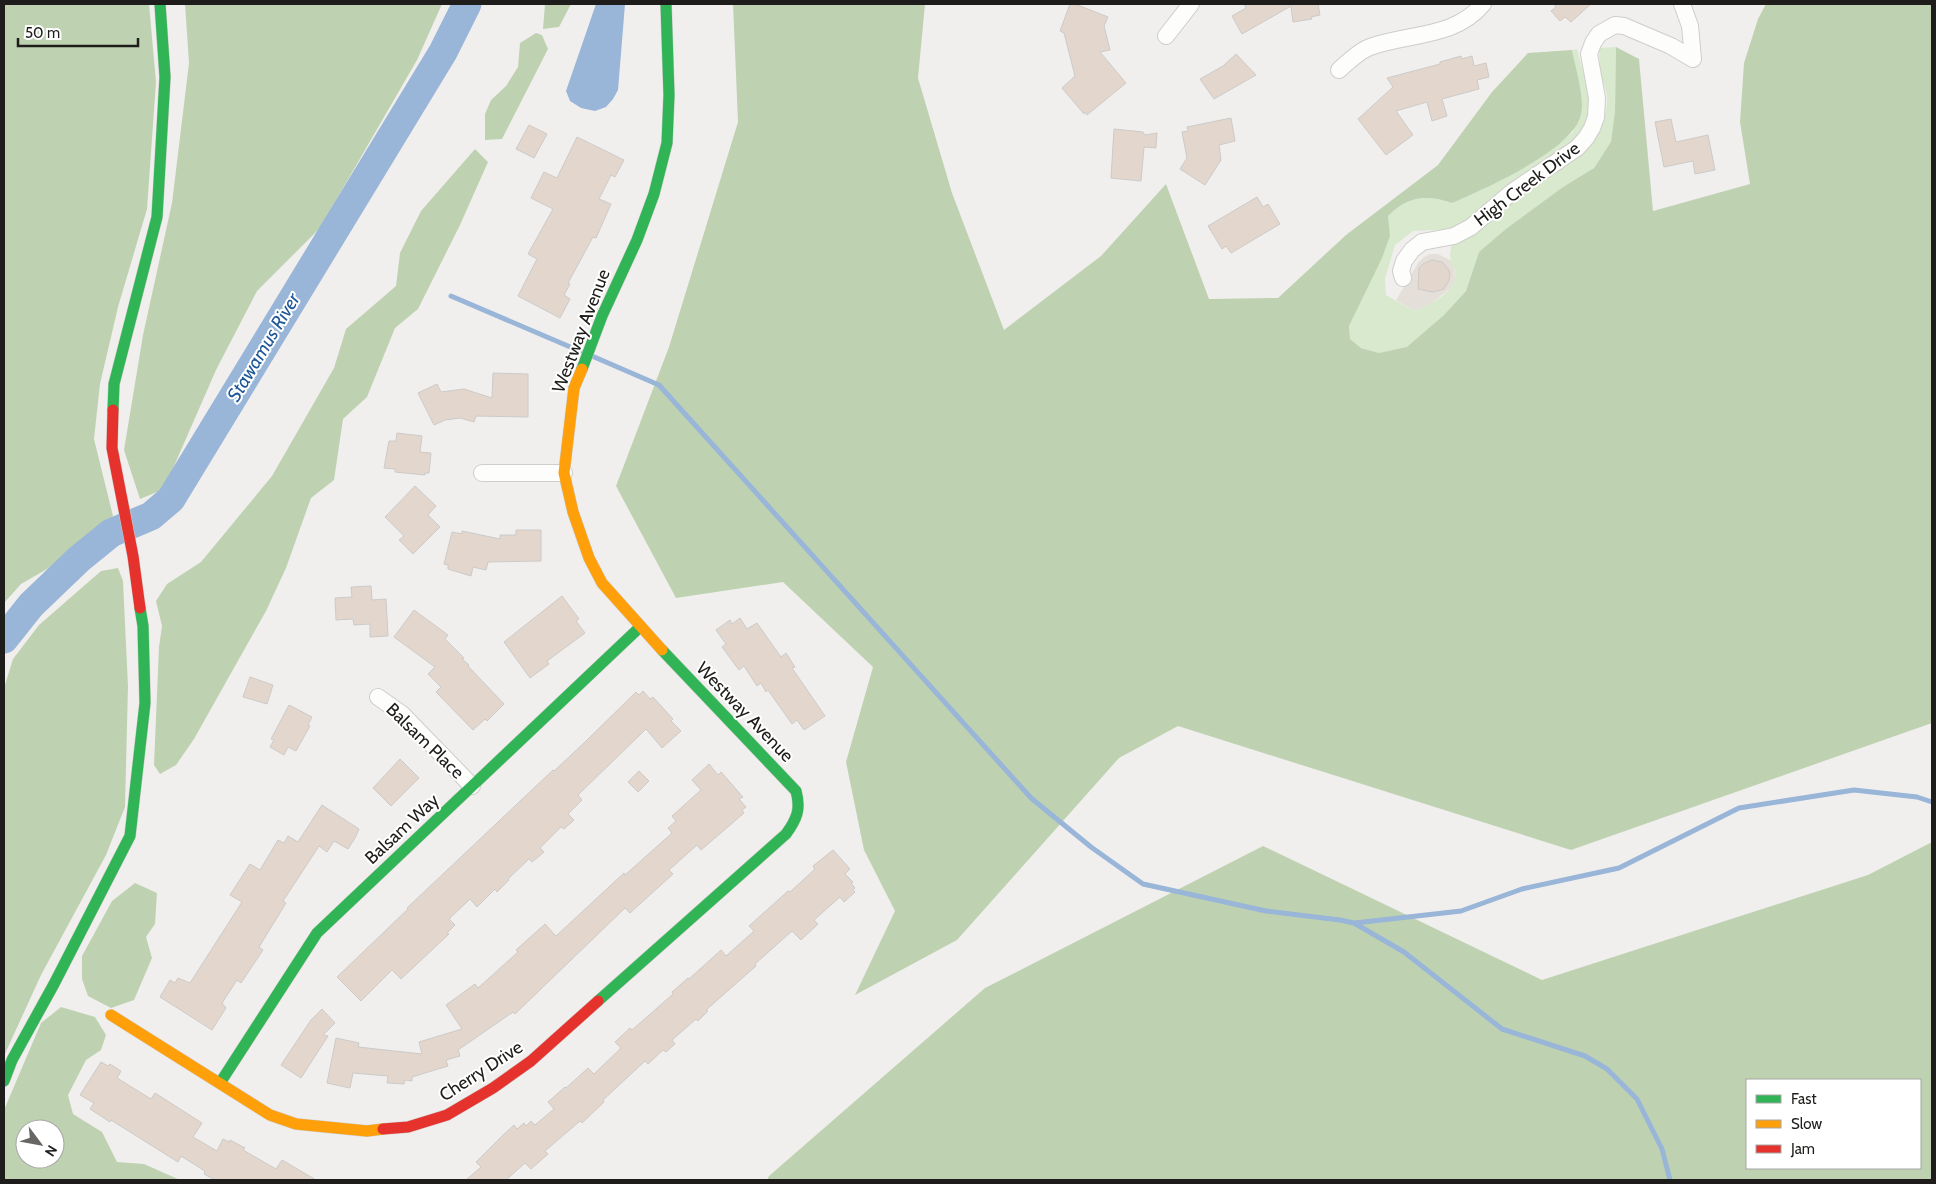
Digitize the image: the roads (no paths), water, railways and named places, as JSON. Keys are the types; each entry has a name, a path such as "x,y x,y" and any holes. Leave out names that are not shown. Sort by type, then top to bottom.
{"street":[{"path":"4,1081 12,1060 54,984 130,836 145,703 143,626 133,556 112,448 114,391 157,217 165,77 160,4"},
{"name":"Westway Avenue","path":"666,4 669,95 667,143 654,194 637,240 602,316 574,388 564,473 572,512 589,558 602,583 640,627 796,791 800,805"},
{"path":"1166,36 1190,4"},
{"path":"1339,70 1369,47 1451,28 1466,20 1483,4"},
{"name":"High Creek Drive","path":"1403,278 1400,271 1404,261 1412,250 1422,242 1454,236 1471,227 1512,192 1577,148 1586,138 1594,122 1597,98 1588,54 1599,34 1615,25 1624,26 1671,46 1693,58 1690,26 1682,4"},
{"path":"482,474 564,473"},
{"name":"Balsam Way","path":"220,1083 317,933 640,627"},
{"name":"Balsam Place","path":"378,697 402,714 472,786"},
{"name":"Cherry Drive","path":"111,1015 270,1115 296,1124 367,1131 408,1127 447,1115 494,1088 531,1061 786,834 798,819 800,805"}],"water":[{"path":"596,4 625,4 618,90 606,107 595,111 581,108 570,101 566,91"}],"waterway":[{"name":"Stawamus River","path":"4,639 31,605 79,559 111,533 151,516 171,499 443,52 467,4"},
{"path":"451,296 582,352"},
{"path":"592,356 659,385 1031,798 1091,847 1143,884 1266,911 1354,923 1404,952 1502,1029 1585,1056 1607,1069 1637,1099 1662,1149 1670,1180"},
{"path":"1355,923 1461,911 1522,889 1619,868 1739,808 1854,790 1917,797 1932,802"}]}
